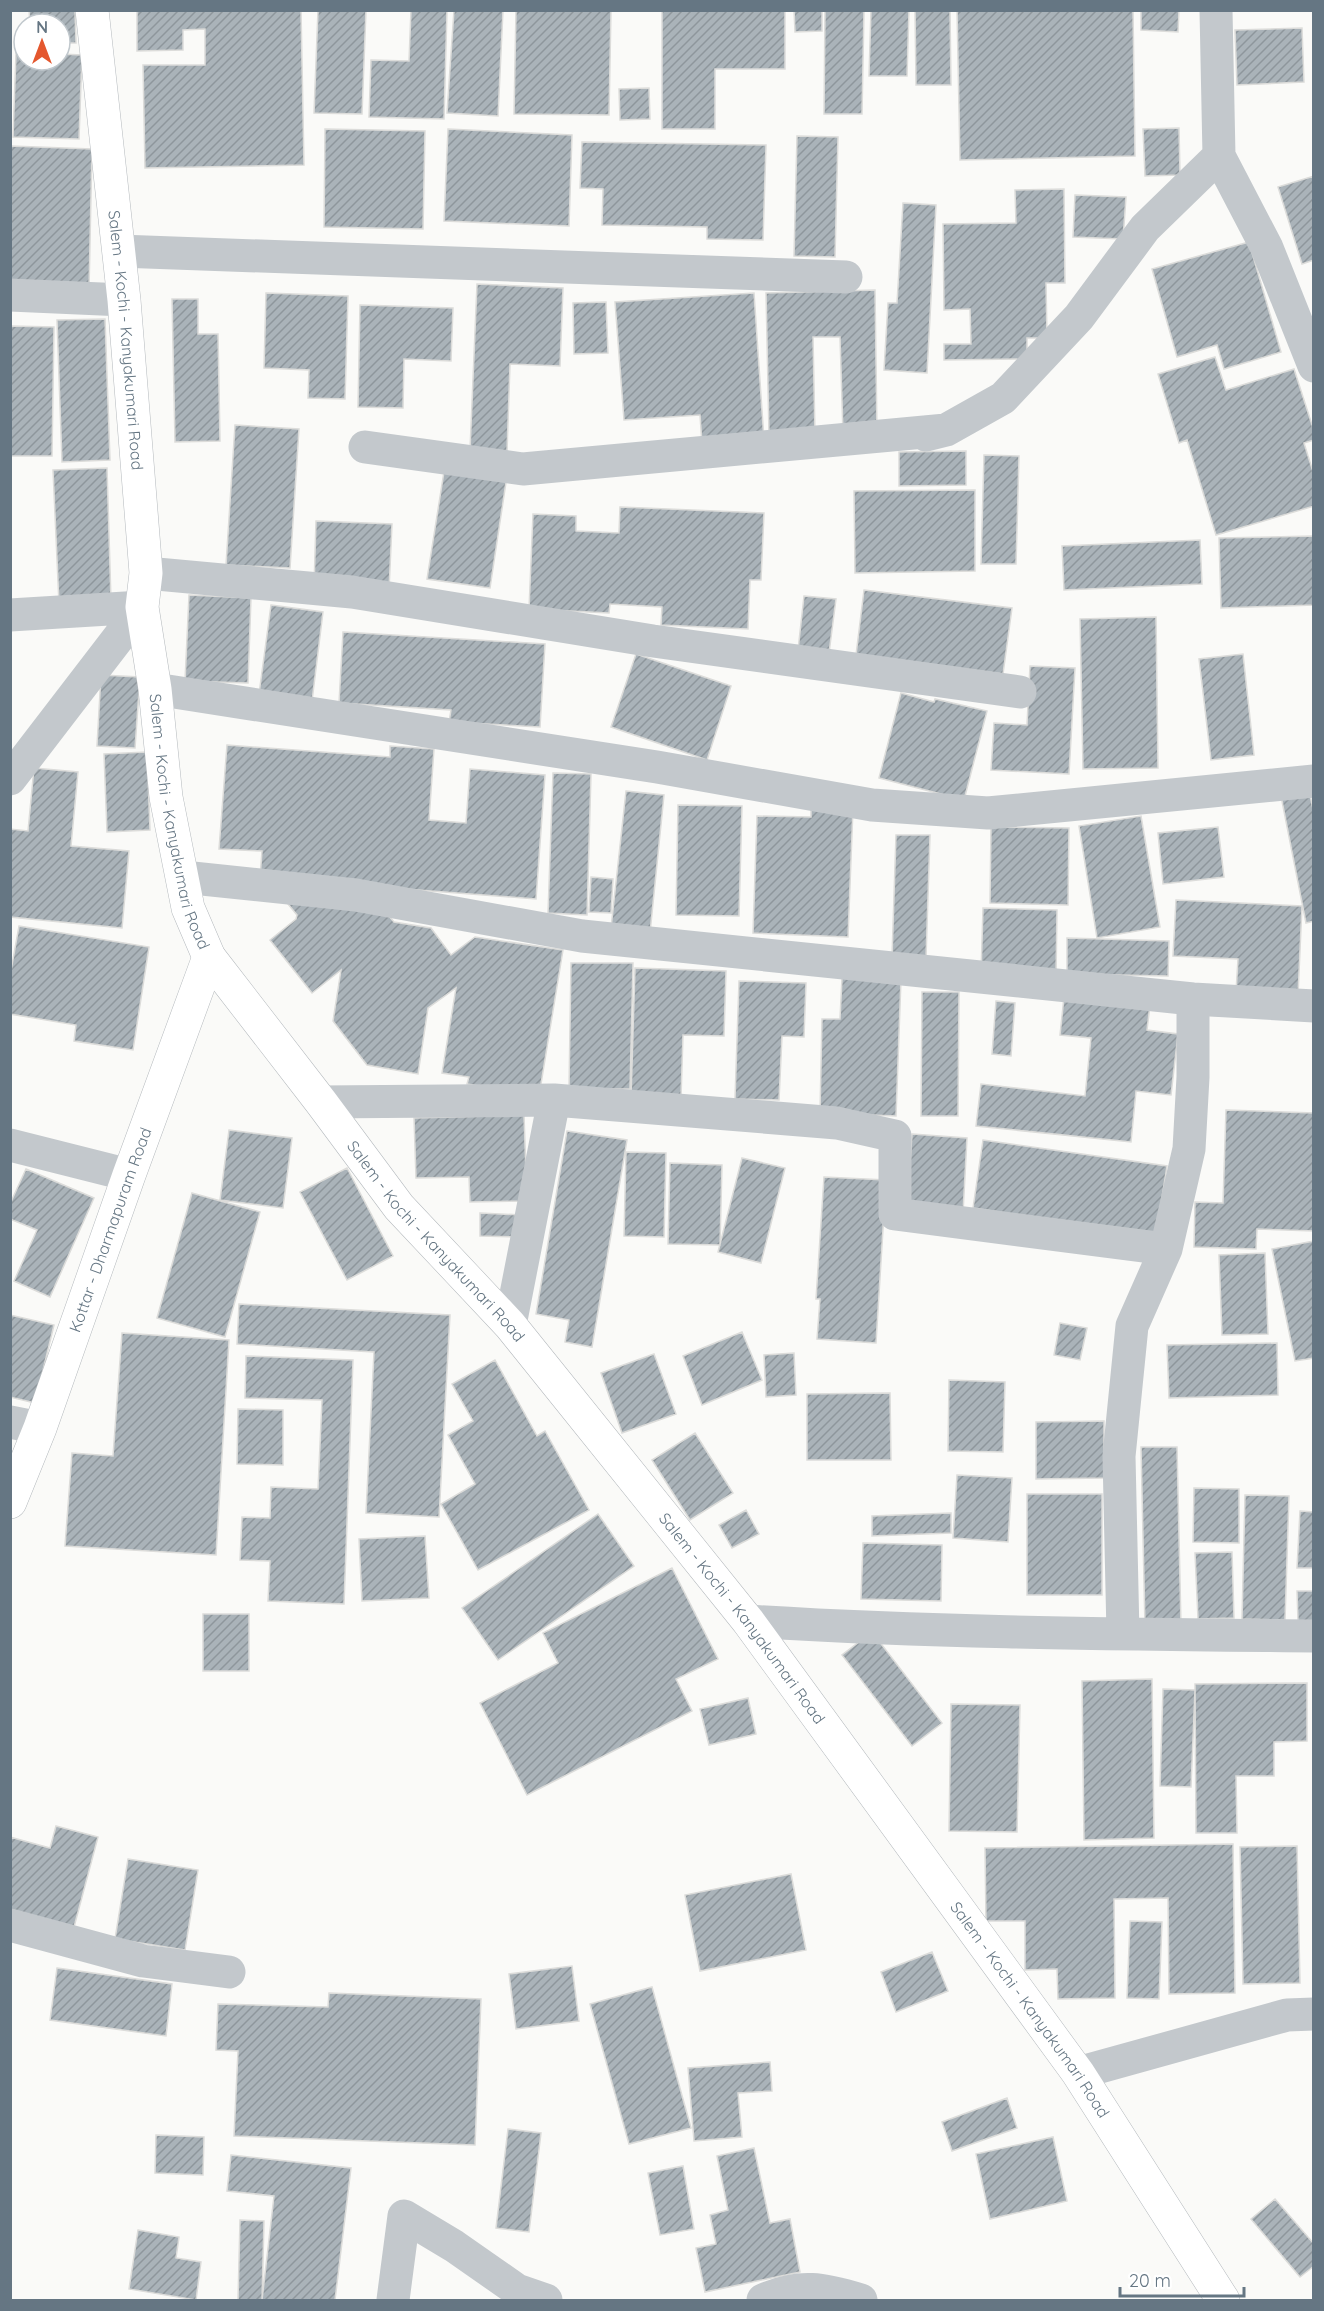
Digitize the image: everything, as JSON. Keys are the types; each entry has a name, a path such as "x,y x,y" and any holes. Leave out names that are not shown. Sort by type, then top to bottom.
{"main road":[{"name":"Salem - Kochi - Kanyakumari Road","path":"92,10 124,300 146,573 142,607 155,689 166,797 188,908 209,957 399,1207 510,1325 748,1621 1077,2073 1223,2301"},
{"name":"Kottar - Dharmapuram Road","path":"10,1502 25,1425 129,1175 209,957"}],"street":[{"path":"1216,10 1220,156 1268,248 1314,366"},
{"path":"848,452 946,430 1003,398 1079,317 1145,228 1220,156"},
{"path":"119,251 846,277"},
{"path":"10,295 124,300"},
{"path":"365,447 524,469 946,430"},
{"path":"146,573 352,592 653,641 1020,692"},
{"path":"10,615 142,607"},
{"path":"10,779 142,607"},
{"path":"155,689 645,765 873,805 988,813 1314,781"},
{"path":"183,878 356,895 582,936 1193,999 1314,1006"},
{"path":"1124,1634 1119,1455 1132,1326 1166,1249 1189,1149 1193,1077 1193,999"},
{"path":"321,1102 554,1100 837,1123 895,1136 895,1214 1166,1249"},
{"path":"510,1325 554,1100"},
{"path":"10,1145 129,1175"},
{"path":"748,1621 823,1626 1124,1634 1314,1636"},
{"path":"10,1925 143,1961 229,1972"},
{"path":"1077,2073 1287,2015 1314,2014"},
{"path":"393,2301 404,2216 454,2246 517,2290 546,2301"},
{"path":"763,2301 790,2290 811,2288 830,2291 861,2301"}],"building":[{"path":"29,10 75,11 76,43 72,43 72,12 29,12"},
{"path":"137,10 301,10 304,165 145,168 143,65 205,65 205,29 183,30 183,50 137,51"},
{"path":"318,10 366,10 362,114 314,113"},
{"path":"411,10 447,10 444,119 369,117 371,60 409,61"},
{"path":"454,10 503,10 498,116 447,113"},
{"path":"516,10 611,10 609,115 514,114"},
{"path":"662,10 785,10 785,69 715,69 715,129 662,129"},
{"path":"794,10 822,10 822,31 795,32"},
{"path":"825,10 864,10 862,114 824,114"},
{"path":"871,10 909,10 907,76 869,76"},
{"path":"915,10 950,10 951,85 916,85"},
{"path":"957,10 1133,10 1135,156 960,160"},
{"path":"1141,10 1179,10 1178,32 1141,30"},
{"path":"1302,28 1304,82 1237,85 1235,30"},
{"path":"72,55 82,55 79,139 13,137 15,72 72,72"},
{"path":"649,88 650,119 620,120 619,89"},
{"path":"1179,128 1180,175 1145,176 1143,129"},
{"path":"325,129 425,131 423,229 324,227"},
{"path":"448,129 572,135 569,226 444,221"},
{"path":"797,136 838,137 835,257 794,256"},
{"path":"582,142 766,145 763,240 707,239 707,227 602,225 603,189 580,188"},
{"path":"10,146 92,149 89,290 10,288"},
{"path":"1314,176 1314,260 1302,264 1278,187"},
{"path":"1064,189 1065,283 1046,283 1047,338 1027,338 1027,359 944,360 944,344 971,344 970,309 944,310 943,224 1016,223 1015,190"},
{"path":"1075,195 1126,197 1123,239 1073,237"},
{"path":"903,203 936,205 927,373 884,370 888,303 897,303"},
{"path":"1249,242 1281,352 1224,369 1217,345 1177,357 1152,269"},
{"path":"477,284 563,288 560,366 510,364 507,452 470,450"},
{"path":"875,290 877,433 843,434 840,337 813,337 815,434 769,435 766,293"},
{"path":"266,293 348,296 345,399 308,398 309,370 264,368"},
{"path":"754,293 764,440 702,444 700,415 624,420 615,302"},
{"path":"172,299 198,299 198,334 218,334 220,441 175,442"},
{"path":"606,302 608,353 574,354 573,303"},
{"path":"360,305 453,308 451,361 404,359 403,408 358,407"},
{"path":"105,319 110,460 62,462 57,320"},
{"path":"10,326 54,327 52,456 10,456"},
{"path":"1215,357 1226,390 1294,369 1314,431 1314,440 1304,443 1314,475 1314,506 1216,535 1187,440 1179,443 1158,374"},
{"path":"235,425 299,429 290,568 226,565"},
{"path":"966,451 966,485 899,486 899,452"},
{"path":"984,455 1019,456 1016,564 981,564"},
{"path":"446,459 508,469 490,588 427,579"},
{"path":"107,468 111,601 59,604 53,470"},
{"path":"975,490 975,571 855,573 854,491"},
{"path":"620,507 764,513 761,580 750,580 748,629 661,625 662,607 610,604 609,613 529,609 533,514 576,516 576,531 619,533"},
{"path":"316,521 392,524 389,590 314,587"},
{"path":"1314,536 1314,605 1221,608 1219,538"},
{"path":"1200,540 1202,584 1064,590 1062,546"},
{"path":"864,590 1012,608 1003,674 856,655"},
{"path":"189,595 251,598 248,683 185,681"},
{"path":"804,596 836,599 829,653 798,650"},
{"path":"271,605 323,612 312,701 259,694"},
{"path":"1156,617 1158,768 1083,769 1080,619"},
{"path":"343,632 545,644 540,727 449,722 451,710 339,703"},
{"path":"636,654 731,686 707,760 611,727"},
{"path":"1243,654 1254,755 1211,760 1199,659"},
{"path":"1030,666 1075,668 1069,774 991,770 994,723 1027,725"},
{"path":"101,675 140,677 135,748 97,746"},
{"path":"901,693 934,702 935,699 987,711 964,800 879,778"},
{"path":"227,745 390,757 390,746 434,749 429,820 466,823 470,769 545,775 536,899 260,878 262,851 219,849"},
{"path":"147,752 150,830 107,832 104,754"},
{"path":"34,768 78,772 71,846 129,851 122,928 10,917 10,829 28,831"},
{"path":"553,773 591,774 587,915 548,913"},
{"path":"1309,790 1313,809 1314,921 1306,923 1281,796"},
{"path":"626,791 664,795 650,933 611,928"},
{"path":"678,805 742,806 739,916 676,915"},
{"path":"811,806 853,808 848,937 753,933 757,816 811,817"},
{"path":"1141,816 1160,927 1097,938 1079,826"},
{"path":"991,827 1069,828 1068,905 990,903"},
{"path":"1218,827 1224,877 1163,884 1158,833"},
{"path":"896,835 930,835 926,958 892,957"},
{"path":"591,877 613,879 611,913 589,912"},
{"path":"279,893 384,910 394,922 431,928 451,955 475,937 563,950 539,1096 467,1084 469,1077 442,1073 456,988 428,1008 418,1074 367,1065 333,1021 341,970 312,993 270,940 296,919 297,915"},
{"path":"1176,900 1302,906 1298,995 1236,992 1238,959 1173,956"},
{"path":"983,908 1057,910 1056,977 981,974"},
{"path":"19,926 149,947 133,1050 74,1041 76,1025 10,1014 10,976"},
{"path":"1067,938 1169,941 1168,976 1067,974"},
{"path":"571,963 633,963 630,1089 569,1089"},
{"path":"635,968 726,971 724,1036 683,1035 681,1098 631,1097"},
{"path":"842,978 901,979 896,1116 820,1113 822,1019 840,1019"},
{"path":"739,981 806,983 804,1037 782,1036 779,1100 735,1099"},
{"path":"922,992 959,992 958,1116 921,1116"},
{"path":"1064,997 1150,1005 1147,1030 1178,1034 1171,1095 1136,1091 1131,1142 976,1126 981,1084 1085,1096 1091,1038 1060,1035"},
{"path":"996,1001 1015,1003 1011,1056 992,1054"},
{"path":"1226,1110 1314,1113 1314,1231 1257,1229 1256,1249 1194,1247 1195,1202 1223,1203"},
{"path":"524,1115 527,1201 470,1202 469,1177 416,1178 414,1118"},
{"path":"229,1130 292,1138 283,1208 220,1200"},
{"path":"567,1131 627,1140 592,1347 565,1342 569,1320 536,1314"},
{"path":"912,1134 967,1138 963,1213 907,1209"},
{"path":"983,1140 1167,1166 1156,1235 973,1208"},
{"path":"626,1152 666,1153 664,1237 624,1236"},
{"path":"742,1158 785,1168 761,1263 718,1252"},
{"path":"670,1163 722,1165 720,1245 668,1244"},
{"path":"347,1168 393,1256 347,1280 300,1192"},
{"path":"26,1169 94,1198 50,1297 14,1281 37,1230 10,1219 10,1204"},
{"path":"824,1177 886,1180 876,1343 817,1339 820,1299 816,1299"},
{"path":"192,1193 260,1212 225,1337 157,1318"},
{"path":"480,1213 521,1215 520,1237 480,1236"},
{"path":"1314,1241 1314,1358 1295,1361 1272,1249"},
{"path":"1265,1253 1268,1334 1222,1335 1219,1255"},
{"path":"239,1304 450,1315 439,1517 366,1513 374,1352 237,1344"},
{"path":"10,1315 54,1325 35,1403 10,1397"},
{"path":"1060,1323 1087,1328 1080,1360 1054,1355"},
{"path":"742,1332 762,1380 702,1405 683,1356"},
{"path":"122,1333 229,1340 216,1555 65,1546 72,1453 113,1456"},
{"path":"1277,1343 1278,1395 1169,1398 1167,1345"},
{"path":"794,1353 796,1395 766,1397 764,1355"},
{"path":"654,1354 676,1414 622,1433 601,1373"},
{"path":"246,1356 353,1360 344,1604 268,1601 270,1561 240,1560 242,1517 270,1518 271,1487 318,1489 322,1400 245,1398"},
{"path":"495,1360 537,1436 545,1431 589,1510 478,1570 441,1504 475,1484 448,1435 473,1421 452,1384"},
{"path":"949,1380 1005,1382 1003,1452 948,1451"},
{"path":"890,1393 891,1460 807,1460 807,1394"},
{"path":"238,1409 283,1410 283,1465 237,1464"},
{"path":"1104,1421 1104,1478 1036,1479 1036,1422"},
{"path":"695,1433 733,1493 690,1520 652,1460"},
{"path":"1141,1447 1177,1447 1181,1626 1145,1627"},
{"path":"957,1475 1012,1478 1008,1542 953,1538"},
{"path":"1194,1488 1239,1489 1239,1543 1193,1542"},
{"path":"1027,1494 1102,1494 1102,1595 1027,1595"},
{"path":"1245,1495 1289,1496 1285,1620 1242,1619"},
{"path":"746,1510 759,1534 732,1548 719,1525"},
{"path":"1300,1511 1314,1512 1314,1568 1297,1568"},
{"path":"951,1513 951,1533 872,1536 872,1516"},
{"path":"598,1514 634,1566 498,1660 462,1608"},
{"path":"425,1536 429,1598 362,1601 359,1539"},
{"path":"863,1543 942,1545 941,1601 861,1599"},
{"path":"1232,1552 1234,1618 1198,1619 1195,1553"},
{"path":"672,1568 718,1659 676,1679 692,1711 527,1795 480,1703 558,1663 543,1633"},
{"path":"1297,1591 1314,1591 1314,1621 1298,1621"},
{"path":"203,1614 249,1614 249,1671 203,1671"},
{"path":"872,1632 942,1723 912,1746 842,1655"},
{"path":"1152,1679 1154,1838 1084,1840 1082,1681"},
{"path":"1307,1683 1307,1741 1274,1742 1274,1776 1236,1776 1237,1833 1196,1833 1195,1684"},
{"path":"1163,1689 1195,1690 1191,1787 1160,1786"},
{"path":"748,1698 756,1734 709,1745 700,1709"},
{"path":"951,1704 1020,1705 1017,1832 949,1831"},
{"path":"56,1826 98,1837 74,1927 10,1910 10,1837 50,1848"},
{"path":"1233,1844 1235,1993 1169,1994 1168,1898 1114,1899 1115,1998 1058,1999 1057,1969 1025,1970 1025,1921 986,1921 985,1848"},
{"path":"1297,1846 1300,1983 1243,1984 1240,1847"},
{"path":"128,1859 198,1870 185,1950 115,1939"},
{"path":"791,1874 806,1950 700,1971 685,1895"},
{"path":"1130,1921 1162,1922 1159,1999 1127,1998"},
{"path":"932,1952 948,1991 896,2012 881,1972"},
{"path":"572,1966 579,2021 516,2029 509,1974"},
{"path":"57,1968 172,1984 166,2036 50,2020"},
{"path":"652,1987 691,2128 629,2144 590,2004"},
{"path":"329,1993 481,1999 475,2145 234,2136 238,2051 216,2050 218,2004 328,2007"},
{"path":"770,2062 772,2091 738,2093 742,2137 694,2141 688,2068"},
{"path":"1007,2098 1017,2128 952,2151 942,2122"},
{"path":"508,2129 541,2133 529,2232 496,2228"},
{"path":"156,2135 204,2137 203,2175 155,2173"},
{"path":"1053,2137 1067,2201 990,2219 976,2154"},
{"path":"754,2148 770,2223 790,2219 800,2272 705,2292 696,2248 716,2244 710,2215 728,2210 717,2156"},
{"path":"231,2155 351,2168 335,2300 262,2300 274,2196 227,2191"},
{"path":"683,2166 694,2229 660,2235 648,2173"},
{"path":"1275,2199 1314,2244 1314,2266 1300,2277 1251,2219"},
{"path":"240,2220 264,2221 262,2300 238,2300"},
{"path":"138,2230 179,2237 176,2258 201,2262 196,2300 129,2289"}]}
